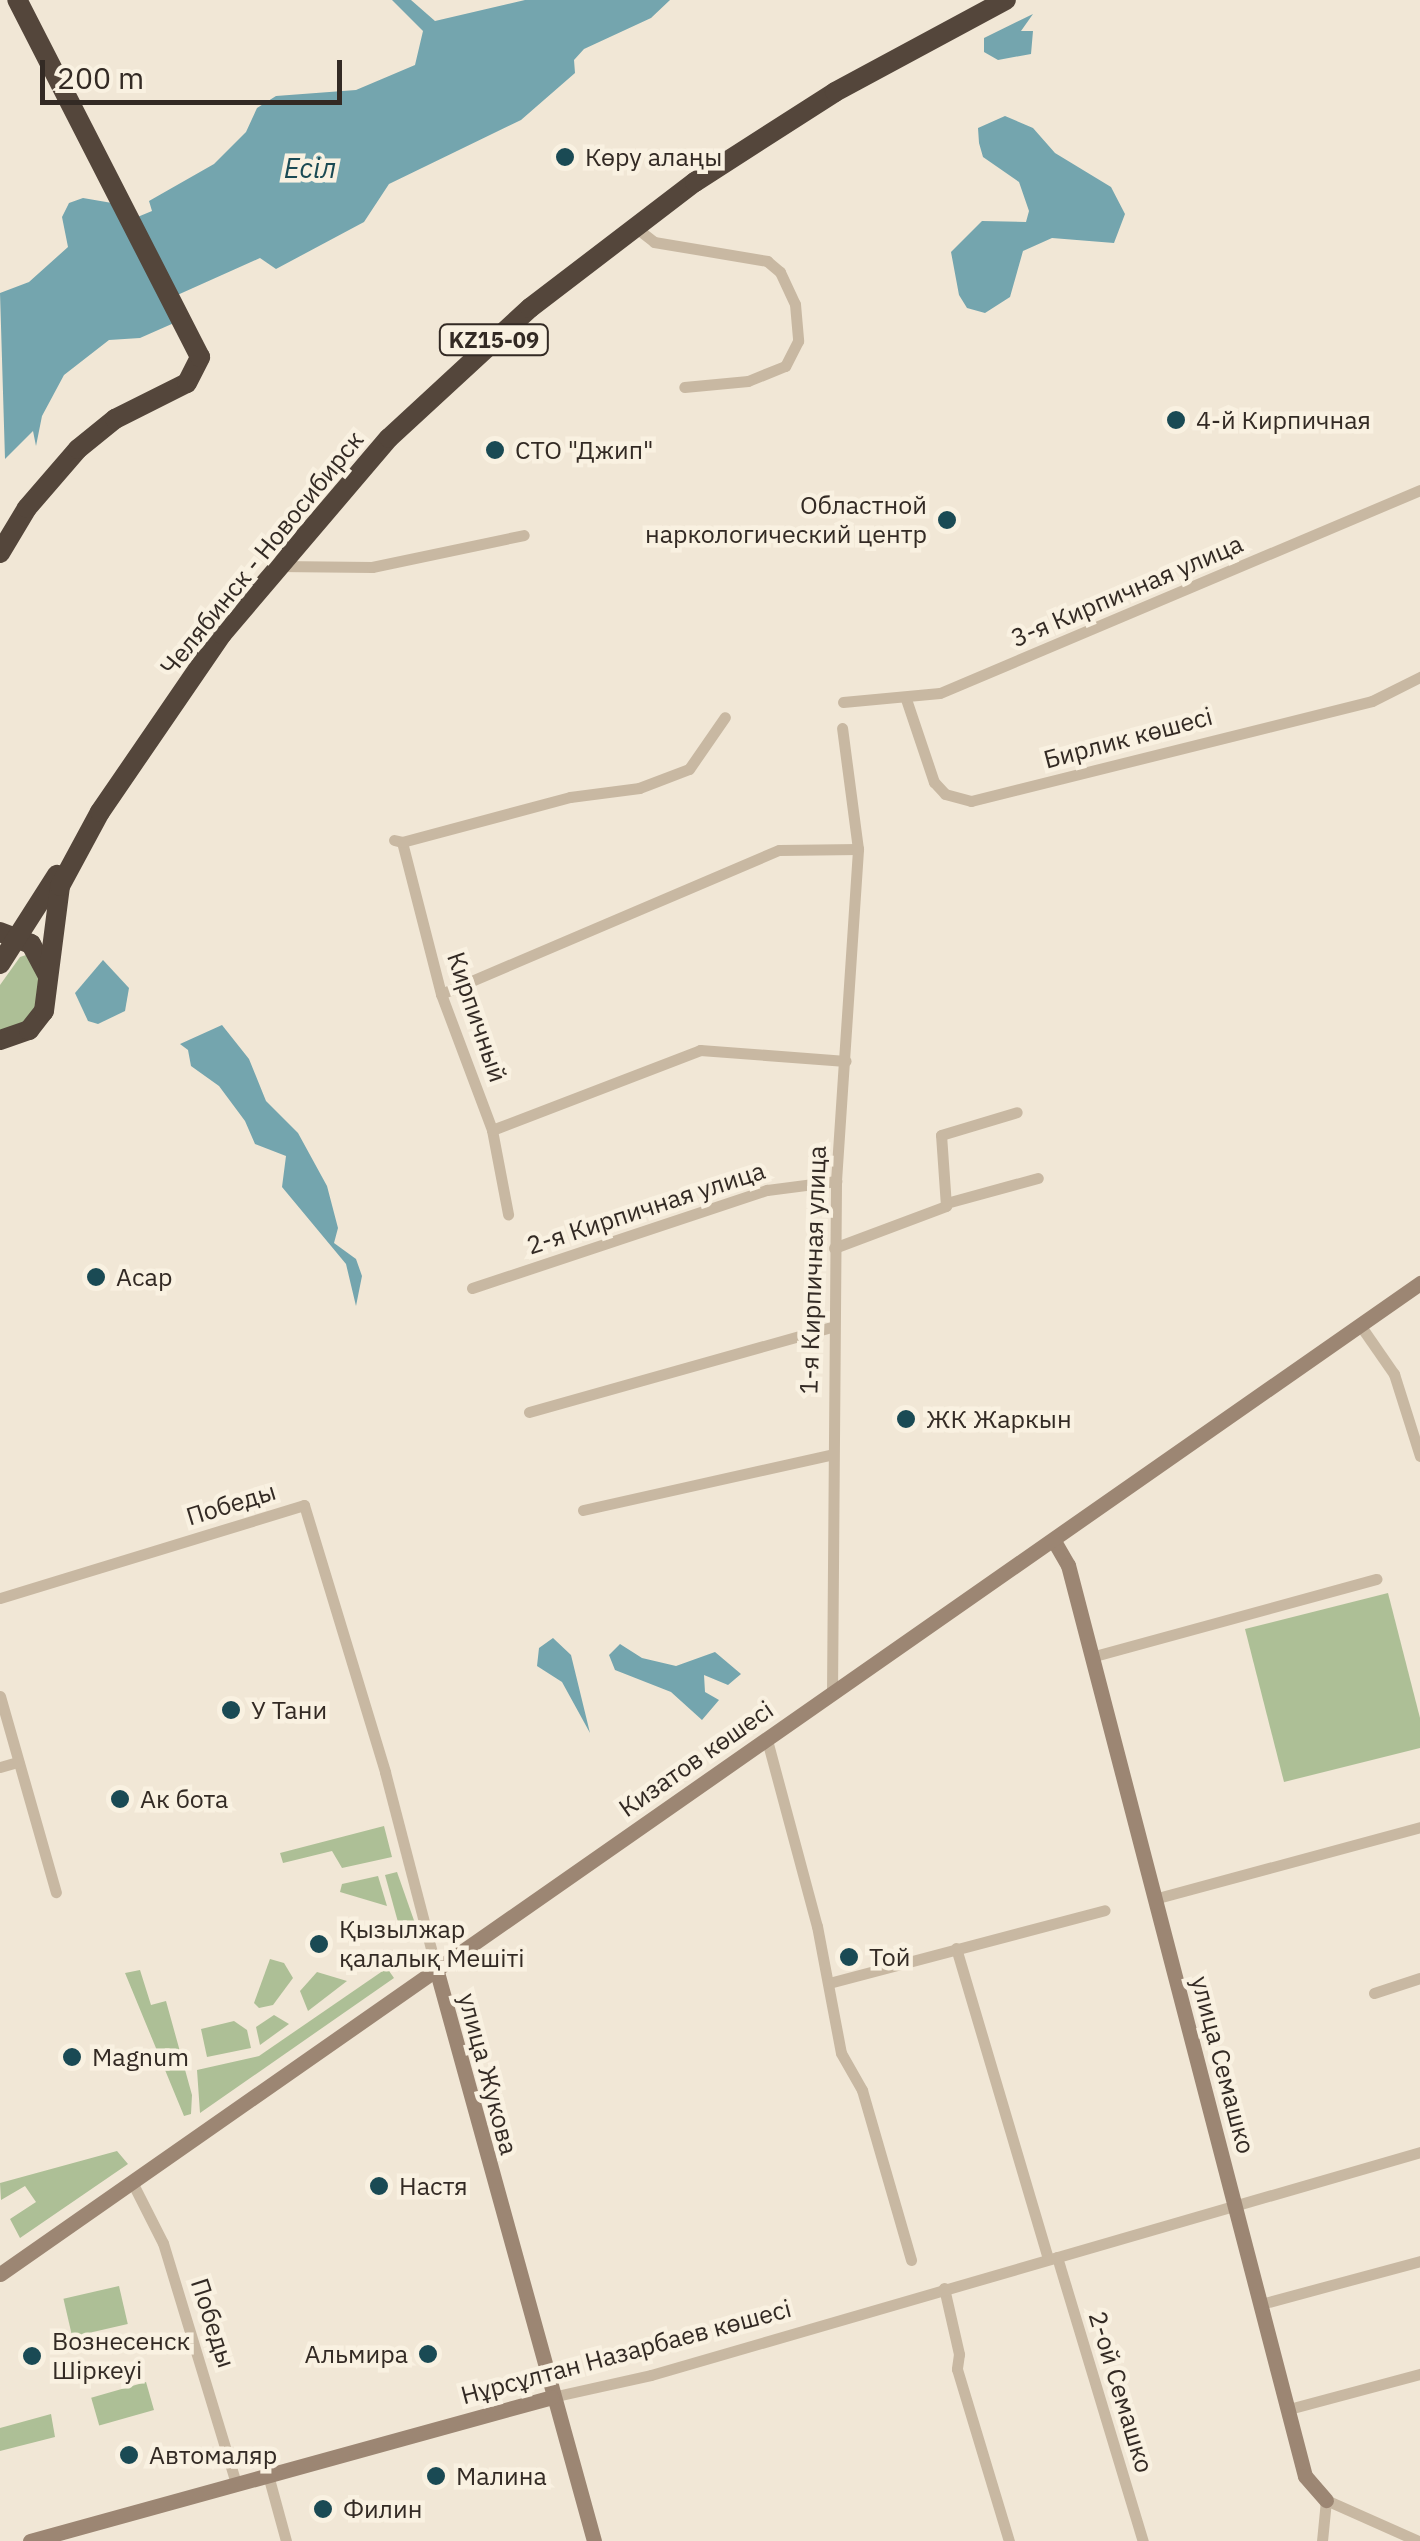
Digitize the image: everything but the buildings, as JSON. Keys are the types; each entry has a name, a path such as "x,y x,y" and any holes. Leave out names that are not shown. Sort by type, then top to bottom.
{"highway":[{"path":"1,552 27,508 78,449 115,419 190,380 200,358 194,337 17,0"},
{"name":"Челябинск - Новосибирск","path":"49,994 60,886 100,812 193,673 278,566 389,438 530,308 634,227 835,92 1006,0"},
{"name":"KZ15-09","path":"0,964 9,934 100,812"},
{"path":"0,1040 28,1030 49,994 40,955 9,934"},
{"path":"0,964 19,949 40,955"}],"main road":[{"name":"Кизатов көшесі","path":"0,2274 1420,1283"},
{"name":"улица Семашко","path":"1054,1540 1068,1566 1306,2476 1326,2500"},
{"name":"улица Жукова","path":"437,1972 594,2541"},
{"name":"Нұрсұлтан Назарбаев көшесі","path":"30,2541 552,2397"}],"street":[{"path":"634,227 654,242 767,261 780,272 795,304 798,341 785,366 748,382 684,387"},
{"name":"3-я Кирпичная улица","path":"843,702 940,693 1420,490"},
{"path":"278,566 372,567 524,534"},
{"name":"Бирлик көшесі","path":"906,699 934,782 945,794 971,802 1372,701 1420,677"},
{"name":"Кирпичный","path":"508,1214 492,1130 442,994 398,841 570,797 639,788 690,769 724,717"},
{"name":"1-я Кирпичная улица","path":"832,1694 830,1456 836,1181 858,849 842,728"},
{"path":"442,994 779,850 858,849"},
{"path":"492,1130 700,1050 846,1062"},
{"path":"950,1202 941,1135 1017,1112"},
{"path":"834,1248 950,1202 1038,1178"},
{"name":"2-я Кирпичная улица","path":"472,1288 757,1193 836,1181"},
{"path":"1360,1324 1394,1374 1420,1456"},
{"path":"529,1412 832,1328"},
{"path":"583,1510 830,1456"},
{"name":"Победы","path":"0,1598 304,1505"},
{"name":"улица Жукова","path":"304,1505 386,1772 437,1972"},
{"path":"1091,1657 1377,1579"},
{"path":"0,1696 56,1892"},
{"path":"767,1740 830,1983 841,2052 862,2090 911,2260"},
{"path":"0,1767 18,1762"},
{"path":"1154,1899 1420,1827"},
{"path":"830,1983 1105,1910"},
{"name":"2-ой Семашко","path":"956,1948 1143,2541"},
{"path":"1374,1993 1420,1978"},
{"name":"Нұрсұлтан Назарбаев көшесі","path":"552,2397 652,2375 1420,2152"},
{"name":"Победы","path":"132,2182 163,2244 236,2484"},
{"path":"1261,2304 1420,2260"},
{"path":"944,2288 960,2354 957,2369 1009,2541"},
{"path":"1289,2409 1420,2374"},
{"path":"268,2475 286,2541"},
{"path":"1322,2541 1326,2500 1418,2541"}],"green space":[{"path":"32,953 44,982 31,1018 0,1034 0,985 20,957"},
{"path":"1388,1593 1420,1718 1420,1748 1284,1782 1245,1629"},
{"path":"384,1826 392,1857 342,1868 332,1851 283,1863 280,1853"},
{"path":"397,1872 417,1929 401,1933 385,1875"},
{"path":"378,1876 387,1906 340,1892 342,1884"},
{"path":"270,1959 284,1963 293,1978 273,2005 259,2008 254,2003"},
{"path":"387,1968 394,1978 200,2113 197,2070 259,2056"},
{"path":"140,1970 151,2005 166,2001 192,2095 191,2114 184,2116 125,1973"},
{"path":"317,1972 347,1981 308,2011 300,1991"},
{"path":"274,2015 289,2024 260,2045 256,2027"},
{"path":"234,2021 247,2030 251,2048 207,2057 201,2029"},
{"path":"117,2151 128,2164 20,2238 10,2219 36,2202 25,2186 1,2200 0,2183"},
{"path":"119,2286 128,2324 72,2337 63,2299"},
{"path":"146,2382 154,2410 99,2426 91,2398"},
{"path":"51,2414 55,2437 0,2451 0,2428"}],"water":[{"name":"Есіл","path":"392,0 411,0 435,21 525,0 670,0 651,18 584,49 574,60 575,73 521,120 389,184 364,222 276,269 260,258 164,301 174,323 140,338 109,340 64,375 42,416 36,446 33,431 5,459 0,293 29,282 68,247 62,217 69,203 83,198 112,203 123,223 152,211 149,201 214,164 246,132 257,108 276,96 356,90 415,65 423,31"},
{"path":"1033,14 1021,31 1033,31 1031,54 998,60 984,52 984,38"},
{"path":"1005,116 1033,128 1055,153 1111,187 1125,214 1114,243 1052,238 1023,251 1010,297 985,313 967,308 959,295 951,252 982,221 1026,222 1029,211 1019,182 983,157 979,143 978,128"},
{"path":"103,960 129,988 125,1011 98,1024 88,1021 75,993"},
{"path":"222,1025 249,1059 266,1101 298,1133 327,1186 338,1228 334,1243 356,1259 362,1276 356,1306 346,1264 282,1187 286,1156 255,1144 245,1121 219,1086 191,1066 188,1050 180,1044"},
{"path":"553,1638 571,1655 590,1733 562,1682 537,1666 539,1648"},
{"path":"620,1644 642,1658 676,1666 715,1652 741,1674 728,1685 704,1675 705,1692 719,1700 702,1720 671,1692 615,1670 609,1655"}],"place":[{"name":"Көру алаңы","path":"565,157"},
{"name":"4-й Кирпичная","path":"1176,420"},
{"name":"СТО \"Джип\"","path":"495,450"},
{"name":"Областной наркологический центр","path":"947,520"},
{"name":"Асар","path":"96,1277"},
{"name":"ЖК Жаркын","path":"906,1419"},
{"name":"У Тани","path":"231,1710"},
{"name":"Ак бота","path":"120,1799"},
{"name":"Қызылжар қалалық Мешіті","path":"319,1944"},
{"name":"Той","path":"849,1957"},
{"name":"Magnum","path":"72,2057"},
{"name":"Настя","path":"379,2186"},
{"name":"Альмира","path":"428,2354"},
{"name":"Вознесенск Шіркеуі","path":"32,2356"},
{"name":"Автомаляр","path":"129,2455"},
{"name":"Малина","path":"436,2476"},
{"name":"Филин","path":"323,2509"}]}
